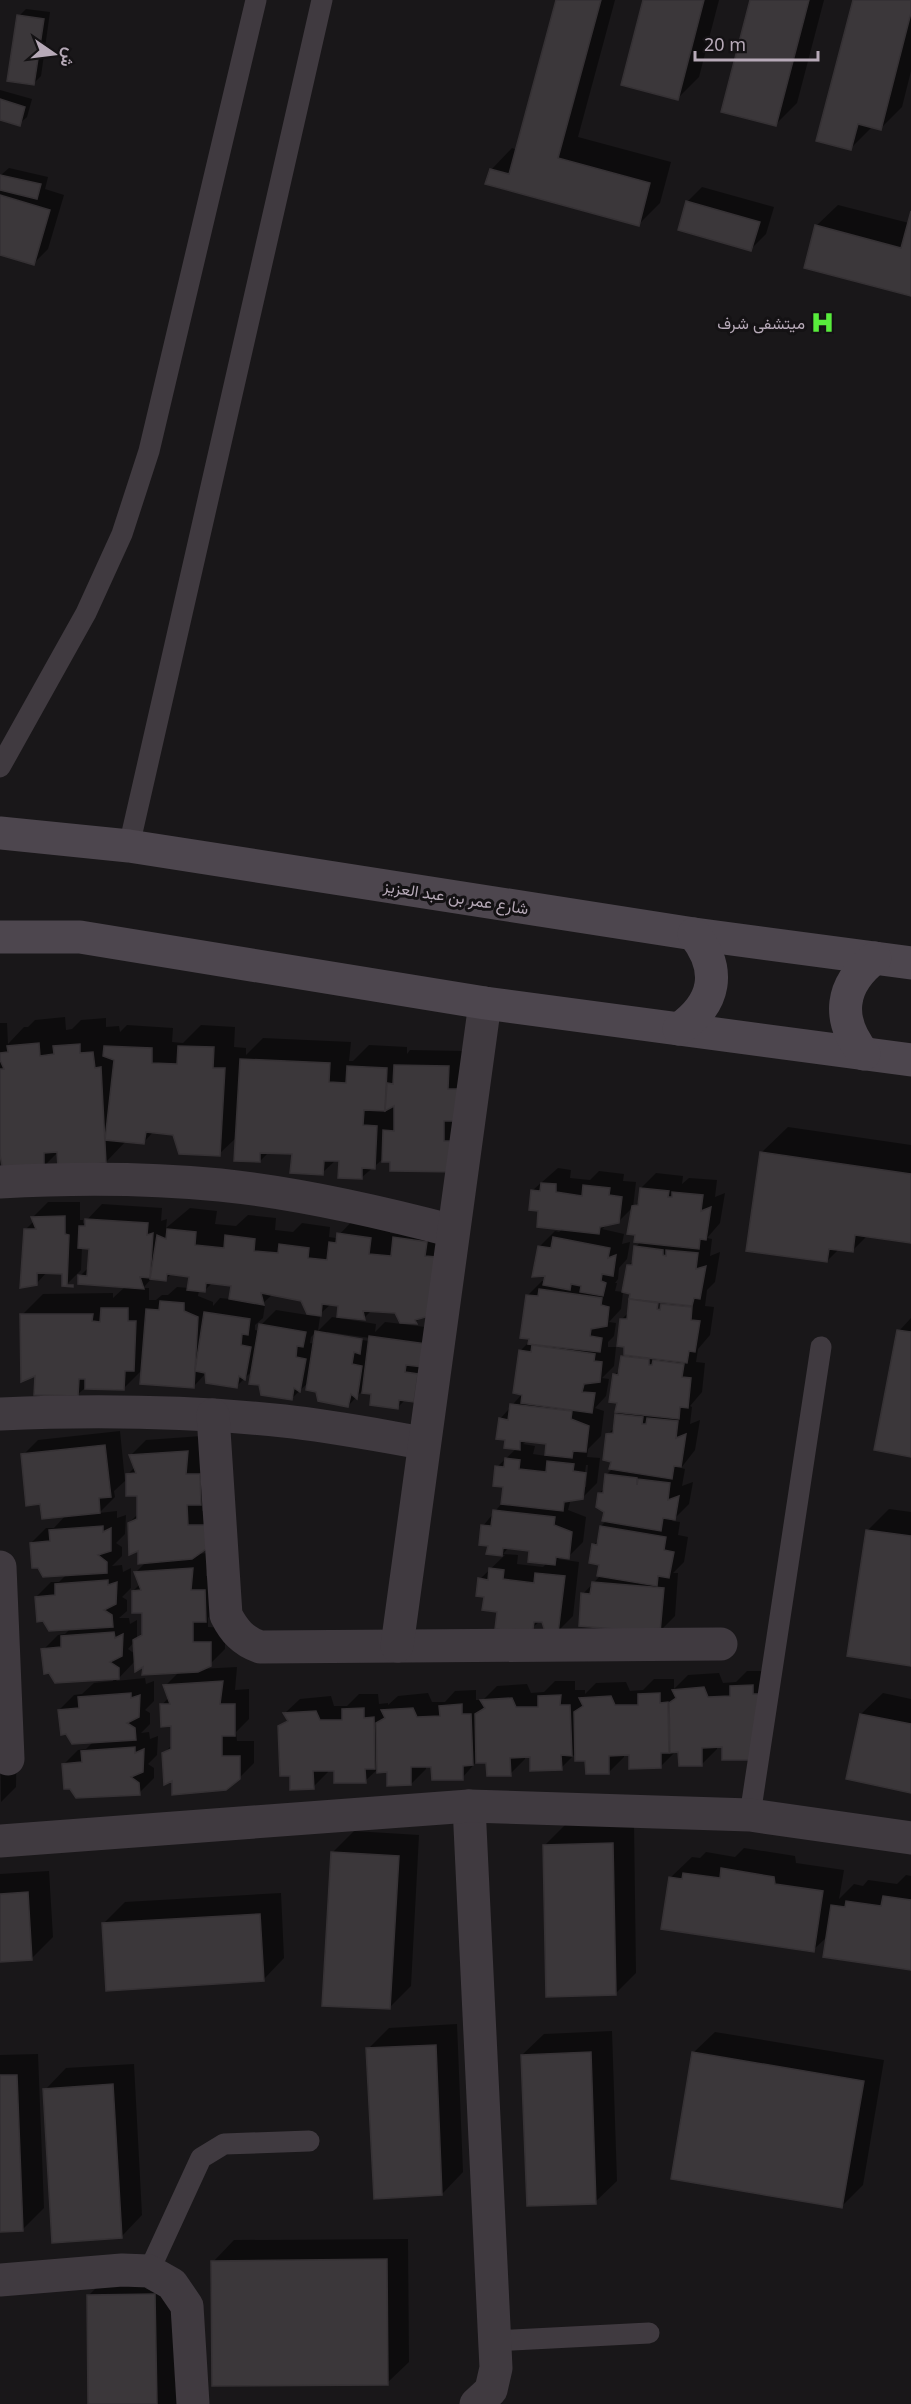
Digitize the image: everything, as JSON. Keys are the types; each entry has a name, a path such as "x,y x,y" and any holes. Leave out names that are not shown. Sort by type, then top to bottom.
{"street":[{"name":"شارع عمر بن عبد العزيز","path":"0,833 129,846 694,934 911,963"},
{"path":"679,1029 703,1008 712,977 710,962 704,947 694,934"},
{"path":"0,937 80,937 485,1003 911,1060"},
{"path":"864,1054 854,1041 845,1011 847,995 853,980 875,958"},
{"path":"397,1646 485,1003"},
{"path":"0,1182 75,1179 221,1185 377,1212 453,1231"},
{"path":"0,1414 140,1411 213,1415 284,1421 424,1443"},
{"path":"213,1415 226,1615 231,1626 248,1643 260,1647 722,1644"},
{"path":"0,1567 8,1759"},
{"path":"469,1806 496,2368 491,2390 476,2404"},
{"path":"0,1841 469,1806 750,1815 911,1838"},
{"path":"0,2280 122,2270 149,2271 172,2284 187,2306 193,2404"}],"lane":[{"path":"0,767 86,613 122,534 149,451 256,0"},
{"path":"129,846 322,0"},
{"path":"750,1815 821,1347"},
{"path":"149,2271 201,2158 224,2144 309,2141"},
{"path":"494,2342 649,2333"}],"building":[{"path":"556,0 601,0 558,158 650,183 639,226 485,184 490,169 509,174"},
{"path":"643,0 704,0 678,100 621,85"},
{"path":"750,0 809,0 776,126 721,112"},
{"path":"853,0 911,0 911,13 881,130 858,124 851,150 816,141"},
{"path":"17,15 44,19 34,85 7,81"},
{"path":"0,99 25,107 20,126 0,120"},
{"path":"0,175 41,184 37,199 0,190"},
{"path":"0,195 50,210 34,265 0,255"},
{"path":"686,201 760,222 751,251 678,230"},
{"path":"911,211 911,296 804,268 815,225 901,248"},
{"path":"39,1043 40,1056 54,1054 53,1046 80,1044 80,1053 93,1052 95,1068 101,1067 106,1163 58,1167 57,1152 44,1153 44,1168 3,1171 0,1155 0,1069 4,1069 0,1053 8,1052 7,1046"},
{"path":"104,1046 152,1048 152,1063 177,1064 178,1046 214,1047 213,1068 225,1068 220,1156 179,1154 173,1135 146,1132 144,1144 105,1140 114,1060 103,1056"},
{"path":"240,1059 330,1063 329,1082 346,1083 347,1066 387,1068 385,1111 364,1110 363,1125 377,1126 375,1169 362,1168 362,1179 338,1178 339,1161 324,1161 323,1175 290,1173 292,1154 260,1153 260,1162 234,1161"},
{"path":"394,1065 449,1066 448,1089 459,1089 458,1121 444,1121 444,1141 460,1141 459,1172 390,1171 390,1162 382,1162 383,1130 394,1131 394,1106 385,1111 387,1083 393,1084"},
{"path":"760,1152 911,1174 911,1243 855,1235 853,1252 829,1249 827,1262 746,1251"},
{"path":"541,1183 556,1184 556,1192 582,1196 583,1185 610,1188 609,1195 622,1197 619,1223 600,1227 599,1234 537,1227 538,1211 529,1210 531,1190 540,1191"},
{"path":"640,1188 669,1191 668,1197 672,1197 672,1192 703,1195 701,1211 711,1207 706,1240 700,1239 699,1249 634,1242 635,1235 627,1234 632,1206 638,1205"},
{"path":"65,1216 65,1234 69,1235 67,1285 73,1285 73,1287 62,1286 62,1274 37,1273 37,1285 20,1288 24,1229 36,1229 31,1217"},
{"path":"85,1219 148,1223 147,1235 153,1233 150,1278 140,1277 144,1289 78,1284 78,1275 87,1276 89,1249 78,1248 79,1226 85,1226"},
{"path":"167,1229 196,1232 195,1245 224,1248 225,1235 255,1239 254,1251 278,1253 279,1244 309,1248 308,1258 327,1260 329,1242 336,1243 337,1233 371,1238 369,1254 391,1256 393,1237 427,1242 425,1256 436,1257 429,1316 415,1320 417,1324 400,1323 395,1313 363,1311 365,1320 337,1317 338,1306 322,1304 321,1316 307,1314 301,1301 261,1293 264,1305 229,1299 231,1286 206,1283 205,1292 187,1290 189,1277 167,1274 166,1281 150,1279 157,1235 166,1239"},
{"path":"553,1237 610,1248 608,1258 616,1255 613,1276 602,1274 601,1281 606,1283 603,1296 580,1292 581,1286 571,1284 570,1290 543,1285 545,1276 532,1277 538,1246 551,1248"},
{"path":"634,1246 663,1250 663,1255 666,1256 666,1250 698,1253 696,1269 706,1266 700,1299 694,1298 692,1306 629,1299 630,1294 622,1292 627,1265 632,1265"},
{"path":"539,1289 602,1298 601,1305 609,1307 607,1326 591,1329 590,1336 602,1338 600,1352 528,1344 529,1339 520,1338 526,1295 538,1296"},
{"path":"629,1299 658,1303 657,1309 660,1310 661,1304 692,1307 691,1320 700,1321 695,1352 689,1351 687,1363 624,1355 624,1347 617,1346 620,1319 627,1319"},
{"path":"160,1301 184,1303 184,1311 198,1317 194,1388 140,1384 146,1309 159,1310"},
{"path":"101,1308 128,1308 128,1321 136,1321 134,1371 125,1371 124,1390 85,1389 85,1379 79,1379 78,1396 34,1395 35,1376 21,1382 20,1314 93,1314 92,1321 100,1322"},
{"path":"204,1312 250,1319 248,1335 242,1334 241,1345 251,1347 245,1380 239,1376 237,1388 206,1383 205,1373 195,1371"},
{"path":"259,1324 306,1332 303,1347 297,1346 296,1357 306,1359 300,1392 294,1388 292,1400 261,1395 259,1385 249,1384"},
{"path":"897,1330 911,1332 911,1457 874,1450"},
{"path":"315,1331 362,1339 360,1354 354,1352 352,1364 362,1366 357,1399 351,1394 348,1407 318,1401 316,1392 306,1390"},
{"path":"369,1336 426,1344 423,1367 406,1365 405,1372 418,1374 414,1402 399,1400 398,1409 370,1405 371,1394 362,1393"},
{"path":"532,1345 595,1354 594,1361 602,1362 600,1382 584,1384 582,1392 595,1393 592,1413 521,1403 522,1395 513,1393 519,1350 531,1352"},
{"path":"621,1356 649,1359 649,1365 652,1365 653,1360 684,1364 682,1377 691,1378 688,1408 680,1407 679,1419 615,1412 617,1403 609,1402 613,1374 618,1375"},
{"path":"510,1404 572,1411 571,1419 589,1426 586,1452 573,1451 572,1458 545,1455 546,1444 520,1441 520,1450 504,1448 505,1440 496,1439 499,1418 508,1420"},
{"path":"615,1414 643,1417 642,1424 646,1424 647,1418 678,1421 676,1438 686,1434 681,1467 674,1466 672,1479 609,1469 611,1462 603,1460 606,1434 613,1433"},
{"path":"105,1445 111,1497 99,1498 100,1513 42,1519 40,1504 26,1506 21,1454"},
{"path":"188,1451 186,1474 200,1474 201,1505 187,1505 188,1525 206,1525 206,1549 192,1559 138,1564 138,1551 129,1555 128,1523 137,1519 137,1496 126,1496 126,1474 136,1473 129,1455"},
{"path":"505,1458 520,1460 519,1469 546,1472 547,1461 574,1464 573,1471 586,1473 583,1499 564,1502 563,1511 501,1504 503,1487 493,1486 495,1466 504,1467"},
{"path":"605,1474 637,1478 637,1485 638,1479 670,1483 668,1500 679,1496 675,1520 663,1518 661,1531 602,1521 604,1512 596,1507 598,1493 603,1493"},
{"path":"493,1510 555,1517 554,1525 572,1532 569,1559 556,1557 555,1565 528,1562 529,1551 503,1548 502,1556 486,1554 488,1546 479,1545 481,1525 491,1526"},
{"path":"103,1526 103,1532 111,1528 111,1551 98,1555 107,1562 107,1573 43,1577 38,1568 32,1568 30,1543 50,1541 49,1530"},
{"path":"600,1526 666,1537 664,1550 674,1552 669,1578 658,1576 657,1586 597,1576 599,1565 589,1563 592,1544 597,1545"},
{"path":"866,1530 911,1536 911,1666 847,1656"},
{"path":"193,1568 191,1590 205,1590 206,1622 193,1622 193,1642 211,1642 211,1666 198,1672 142,1675 143,1667 135,1672 133,1640 142,1635 142,1613 132,1613 132,1591 141,1590 134,1572"},
{"path":"489,1568 504,1570 503,1579 534,1583 535,1573 565,1576 558,1633 546,1635 542,1622 534,1622 533,1629 526,1633 495,1629 497,1612 482,1610 484,1597 476,1596 478,1578 488,1580"},
{"path":"108,1580 108,1585 117,1582 116,1604 104,1610 112,1615 113,1627 49,1631 43,1621 37,1622 35,1597 55,1595 55,1584"},
{"path":"592,1582 664,1588 660,1633 579,1626 581,1593 590,1594"},
{"path":"114,1632 115,1638 123,1634 122,1656 110,1662 119,1668 119,1679 55,1683 49,1673 44,1674 41,1649 61,1647 61,1636"},
{"path":"223,1681 220,1704 235,1704 235,1736 222,1736 222,1756 240,1756 240,1779 226,1790 172,1795 172,1781 164,1785 162,1753 171,1749 171,1726 161,1727 160,1704 170,1704 163,1685"},
{"path":"753,1685 753,1694 762,1694 754,1760 722,1760 722,1747 702,1748 702,1766 679,1766 678,1752 670,1753 669,1703 676,1698 672,1690 704,1687 708,1697 730,1696 730,1686"},
{"path":"131,1693 131,1698 140,1695 139,1717 127,1723 135,1728 136,1740 72,1744 66,1734 61,1735 58,1710 79,1708 78,1697"},
{"path":"660,1693 660,1703 668,1702 669,1753 661,1753 661,1768 629,1769 629,1755 609,1756 609,1774 586,1774 585,1761 575,1761 574,1712 583,1706 579,1698 611,1696 615,1705 638,1705 638,1694"},
{"path":"561,1695 560,1705 570,1705 572,1756 561,1755 562,1770 530,1771 530,1757 510,1758 511,1776 487,1776 486,1763 476,1763 475,1714 485,1708 480,1700 512,1698 516,1707 538,1707 538,1696"},
{"path":"462,1704 462,1714 471,1714 473,1765 463,1766 463,1780 432,1780 431,1767 411,1767 411,1785 387,1786 387,1772 377,1773 376,1723 385,1718 381,1710 413,1708 417,1717 440,1716 439,1706"},
{"path":"364,1708 364,1718 374,1717 375,1769 365,1769 366,1783 334,1783 334,1771 313,1771 314,1789 290,1790 290,1776 280,1776 278,1726 288,1721 283,1713 316,1711 320,1720 342,1720 342,1709"},
{"path":"860,1714 911,1724 911,1793 846,1779"},
{"path":"135,1747 135,1753 144,1749 143,1772 131,1777 139,1783 140,1795 76,1798 70,1789 64,1789 62,1764 82,1762 81,1751"},
{"path":"613,1843 616,1995 546,1997 543,1845"},
{"path":"331,1852 399,1856 390,2009 322,2006"},
{"path":"721,1868 774,1877 775,1884 823,1891 814,1952 661,1929 669,1877 682,1879 683,1873 720,1878"},
{"path":"28,1892 32,1960 0,1962 0,1894"},
{"path":"883,1896 911,1900 911,1970 823,1957 831,1905 845,1907 846,1901 881,1906"},
{"path":"260,1914 264,1981 106,1991 102,1923"},
{"path":"436,2045 442,2195 374,2199 366,2048"},
{"path":"591,2052 596,2204 527,2206 521,2055"},
{"path":"692,2052 864,2081 842,2208 671,2179"},
{"path":"0,2075 17,2075 23,2231 0,2232"},
{"path":"113,2084 122,2238 52,2243 43,2089"},
{"path":"387,2259 388,2385 212,2386 211,2261"},
{"path":"155,2294 157,2404 88,2404 87,2295"}],"place":[{"name":"ميتشفى شرف","path":"823,323"}]}
